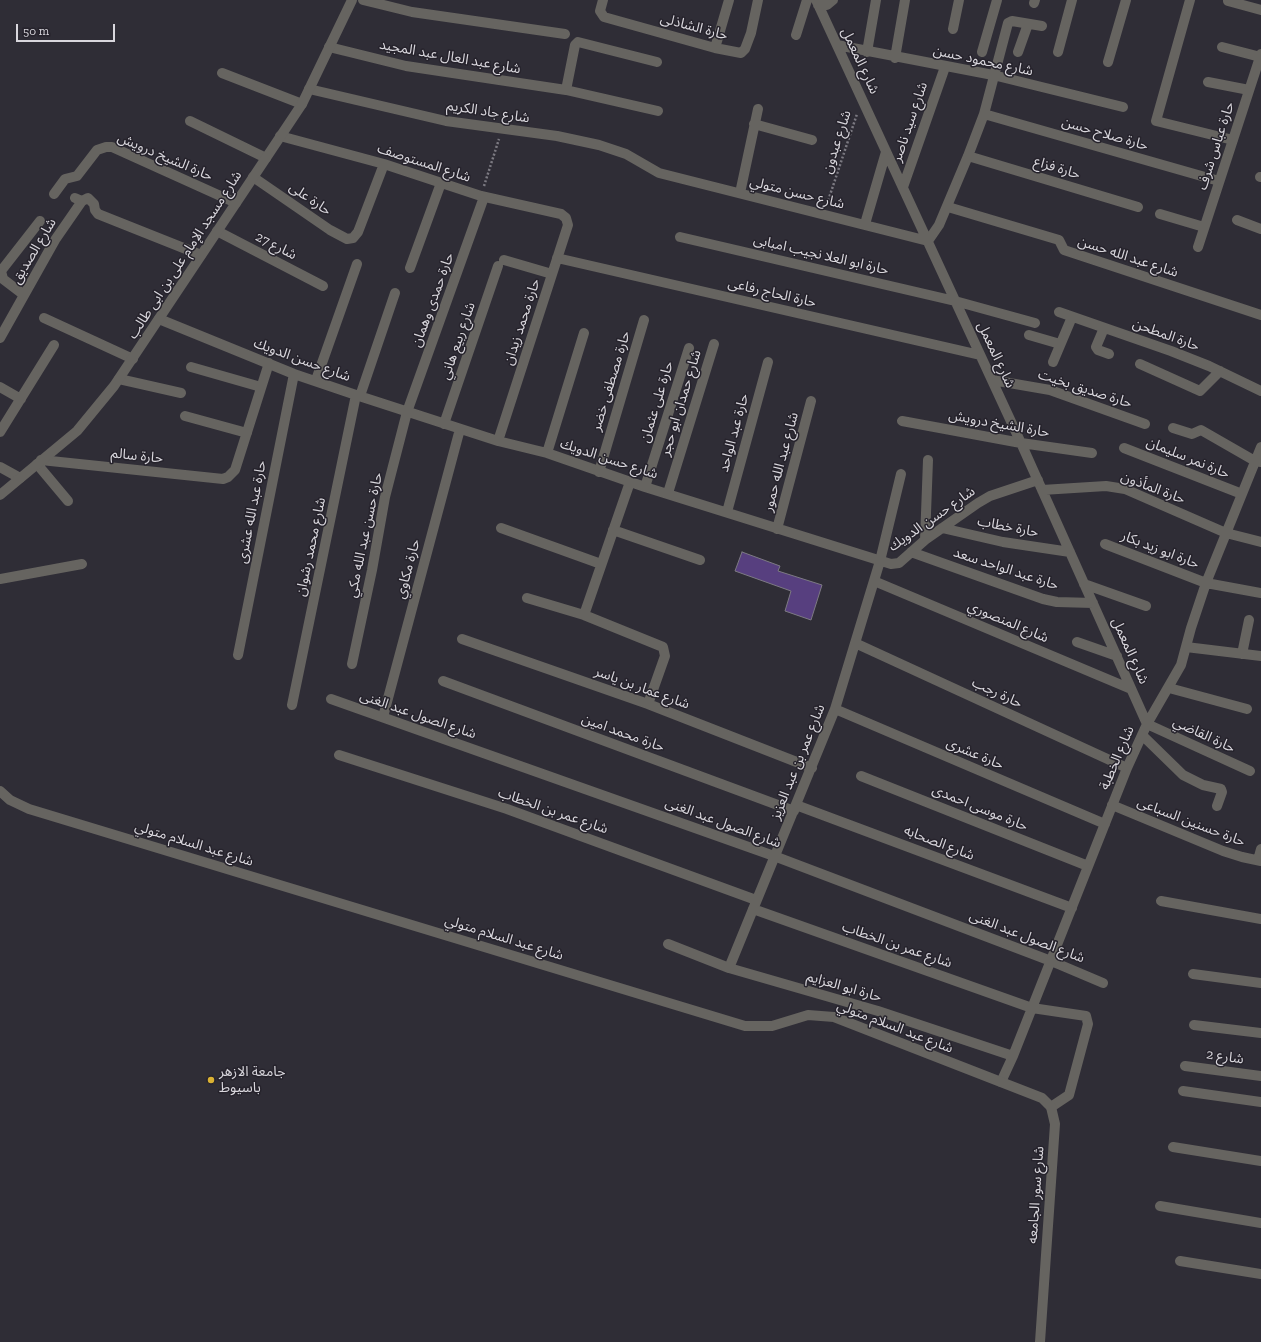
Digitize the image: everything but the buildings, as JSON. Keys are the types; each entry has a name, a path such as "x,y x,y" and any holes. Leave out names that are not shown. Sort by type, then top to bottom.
{"street":[{"name":"شارع مسجد الإمام على بن ابى طالب","path":"0,495 77,431 119,379 302,104 352,0"},
{"path":"363,0 412,12 565,34"},
{"name":"حارة الشاذلى","path":"603,0 600,11 604,17 715,48 741,53 744,50 754,21 758,0"},
{"path":"715,48 729,0"},
{"path":"796,35 806,0"},
{"path":"817,2 827,5 833,0"},
{"path":"867,52 876,0"},
{"path":"895,58 905,0"},
{"path":"953,30 959,0"},
{"path":"982,52 997,0"},
{"path":"1058,52 1072,0"},
{"path":"1108,62 1126,0"},
{"path":"1190,0 1156,121 1233,140"},
{"path":"1228,1 1261,10"},
{"name":"شارع المعمل","path":"817,2 1038,480 1147,724"},
{"path":"928,241 935,232 948,207 984,114 1008,23 1012,21 1042,26"},
{"path":"990,22 1007,26"},
{"path":"1018,52 1028,24"},
{"path":"566,90 575,45 578,42 657,62"},
{"name":"شارع محمود حسن","path":"837,45 895,58 994,75 1123,107"},
{"path":"1222,46 1261,56"},
{"name":"شارع عبد العال عبد المجيد","path":"329,47 406,66 566,90 658,111"},
{"name":"حارة عباس شرف","path":"1198,247 1261,56"},
{"name":"شارع سيد ناصر","path":"903,187 945,67"},
{"path":"222,73 302,104"},
{"path":"1208,82 1250,90"},
{"name":"شارع جاد الكريم","path":"309,89 446,121 557,136 621,152 659,173"},
{"path":"740,193 758,109"},
{"name":"حارة صلاح حسن","path":"984,114 1219,182"},
{"path":"190,121 266,158"},
{"path":"754,124 812,140"},
{"name":"شارع المستوصف","path":"280,136 384,164 482,197 561,214"},
{"name":"حارة الشيخ درويش","path":"54,194 65,179 76,176 97,150 112,147 236,203"},
{"path":"865,224 886,152"},
{"name":"حارة فزاع","path":"968,156 1138,207"},
{"name":"حارة على","path":"253,177 330,230 347,239 353,238 358,232 384,164"},
{"name":"شارع حسن متولي","path":"659,173 928,241"},
{"path":"410,268 441,184"},
{"name":"حارة حمدى وهمان","path":"407,412 482,197"},
{"name":"شارع الصديق","path":"0,337 79,200 88,198 92,201 98,214 201,255"},
{"name":"شارع عبد الله حسن","path":"948,207 1059,240 1064,250 1261,315"},
{"name":"حارة محمد زيدان","path":"498,441 568,225 566,218 561,214"},
{"path":"1160,214 1204,227"},
{"path":"1237,220 1261,229"},
{"path":"24,295 3,279 1,271 40,221"},
{"name":"شارع 27","path":"217,231 322,286"},
{"name":"حارة ابو العلا نجيب امبابى","path":"680,237 955,301 1035,323"},
{"name":"حارة الحاج رفاعى","path":"557,258 980,355"},
{"name":"شارع ربيع هاني","path":"444,424 501,263 552,274"},
{"path":"316,380 357,264"},
{"name":"شارع محمد رشوان","path":"292,705 358,395 395,293"},
{"name":"حارة المطحن","path":"1059,312 1171,351 1220,371 1261,391"},
{"path":"1053,362 1072,317"},
{"path":"44,318 133,359"},
{"name":"شارع حسن الدويك","path":"159,319 294,374 316,380 407,412 498,441 547,453 599,472 777,529 880,561 896,564 925,540 990,496 1038,480"},
{"name":"حارة مصطفى خضر","path":"599,472 644,320"},
{"path":"1104,328 1096,347 1098,350 1109,354"},
{"path":"547,453 584,333"},
{"path":"1029,335 1060,344"},
{"name":"شارع حمدان ابو حجر","path":"668,493 714,344"},
{"path":"0,431 54,345"},
{"name":"حارة على عثمان","path":"646,487 689,348"},
{"name":"حارة عبد الواحد","path":"727,512 768,362"},
{"path":"185,416 247,433 269,363"},
{"path":"1140,364 1200,392 1220,371"},
{"path":"190,367 261,387"},
{"name":"حارة عبد الله عشرى","path":"238,655 294,374"},
{"path":"119,379 181,393"},
{"name":"حارة صديق بخيت","path":"992,380 1050,390 1145,424"},
{"path":"0,388 21,399"},
{"name":"شارع عبد الله حمور","path":"777,529 812,401"},
{"name":"حارة حسن عبد الله مكي","path":"352,664 386,498 407,412"},
{"name":"حارة الشيخ درويش","path":"902,421 1021,443 1092,453"},
{"name":"حارة مكاوي","path":"383,717 460,428"},
{"path":"1174,428 1192,434 1201,430 1258,462"},
{"name":"حارة سالم","path":"39,462 223,479 228,477 235,470 247,433"},
{"name":"حارة نمر سليمان","path":"1124,448 1242,494"},
{"name":"شارع الخطبة","path":"1001,1082 1013,1056 1127,768 1156,706 1169,688 1181,665 1206,583 1242,494 1258,462 1261,448"},
{"path":"925,540 928,460"},
{"path":"39,462 68,500"},
{"path":"0,467 20,478"},
{"name":"شارع عمر بن عبد العزيز","path":"729,968 835,709 880,561 901,474"},
{"path":"584,615 630,482"},
{"name":"حارة المأذون","path":"1042,490 1106,486 1125,489 1226,533 1261,542"},
{"path":"501,528 601,564"},
{"name":"حارة خطاب","path":"942,528 1003,542 1070,552"},
{"path":"613,530 700,560"},
{"name":"حارة ابو زيد بكار","path":"1104,544 1206,583 1261,593"},
{"name":"حارة عبد الواحد سعد","path":"911,552 1043,599 1057,602 1093,603"},
{"path":"0,579 82,564"},
{"name":"شارع المنصوري","path":"874,581 1131,689"},
{"path":"1084,584 1146,606"},
{"path":"527,598 584,615 663,647 665,656 648,704"},
{"path":"1242,654 1249,620"},
{"name":"شارع عمار بن ياسر","path":"462,639 648,704 812,768"},
{"path":"1077,642 1117,656"},
{"name":"حارة رجب","path":"855,643 1127,768"},
{"path":"1186,647 1261,656"},
{"name":"حارة محمد امين","path":"443,681 795,808"},
{"path":"1169,688 1247,709"},
{"name":"شارع الصول عبد الغنى","path":"332,699 774,856 1051,961 1103,983"},
{"name":"حارة عشرى","path":"835,709 1105,824"},
{"name":"حارة القاضي","path":"1147,724 1250,771"},
{"path":"1142,735 1183,775 1203,785 1221,789 1222,792 1217,806"},
{"name":"شارع عمر بن الخطاب","path":"339,755 507,809 754,904 1032,1008 1084,1015 1088,1019 1069,1095 1051,1107"},
{"name":"حارة موسى احمدى","path":"861,776 1088,866"},
{"name":"شارع عبد السلام متولي","path":"0,791 10,800 29,809 745,1026 772,1026 808,1015 834,1017 1001,1082"},
{"name":"حارة حسنين السباعى","path":"1112,806 1223,851 1259,860"},
{"name":"شارع الصحابه","path":"795,808 1072,908"},
{"path":"1259,860 1261,849"},
{"path":"1161,901 1261,919"},
{"name":"حارة ابو العزايم","path":"668,944 729,968 878,1011 1013,1056"},
{"path":"1193,974 1261,983"},
{"path":"1194,1025 1261,1033"},
{"name":"شارع 2","path":"1185,1066 1261,1076"},
{"path":"1001,1082 1042,1098 1051,1107"},
{"path":"1183,1091 1261,1102"},
{"name":"شارع سور الجامعه","path":"1040,1342 1055,1124 1051,1107"},
{"path":"1174,1147 1261,1161"},
{"path":"1160,1206 1261,1223"},
{"path":"1180,1261 1261,1274"}],"path":[{"name":"شارع عبدون","path":"823,214 862,99"},
{"path":"482,197 502,129"}],"place":[{"name":"جامعة الازهر باسيوط","path":"211,1080"}]}
